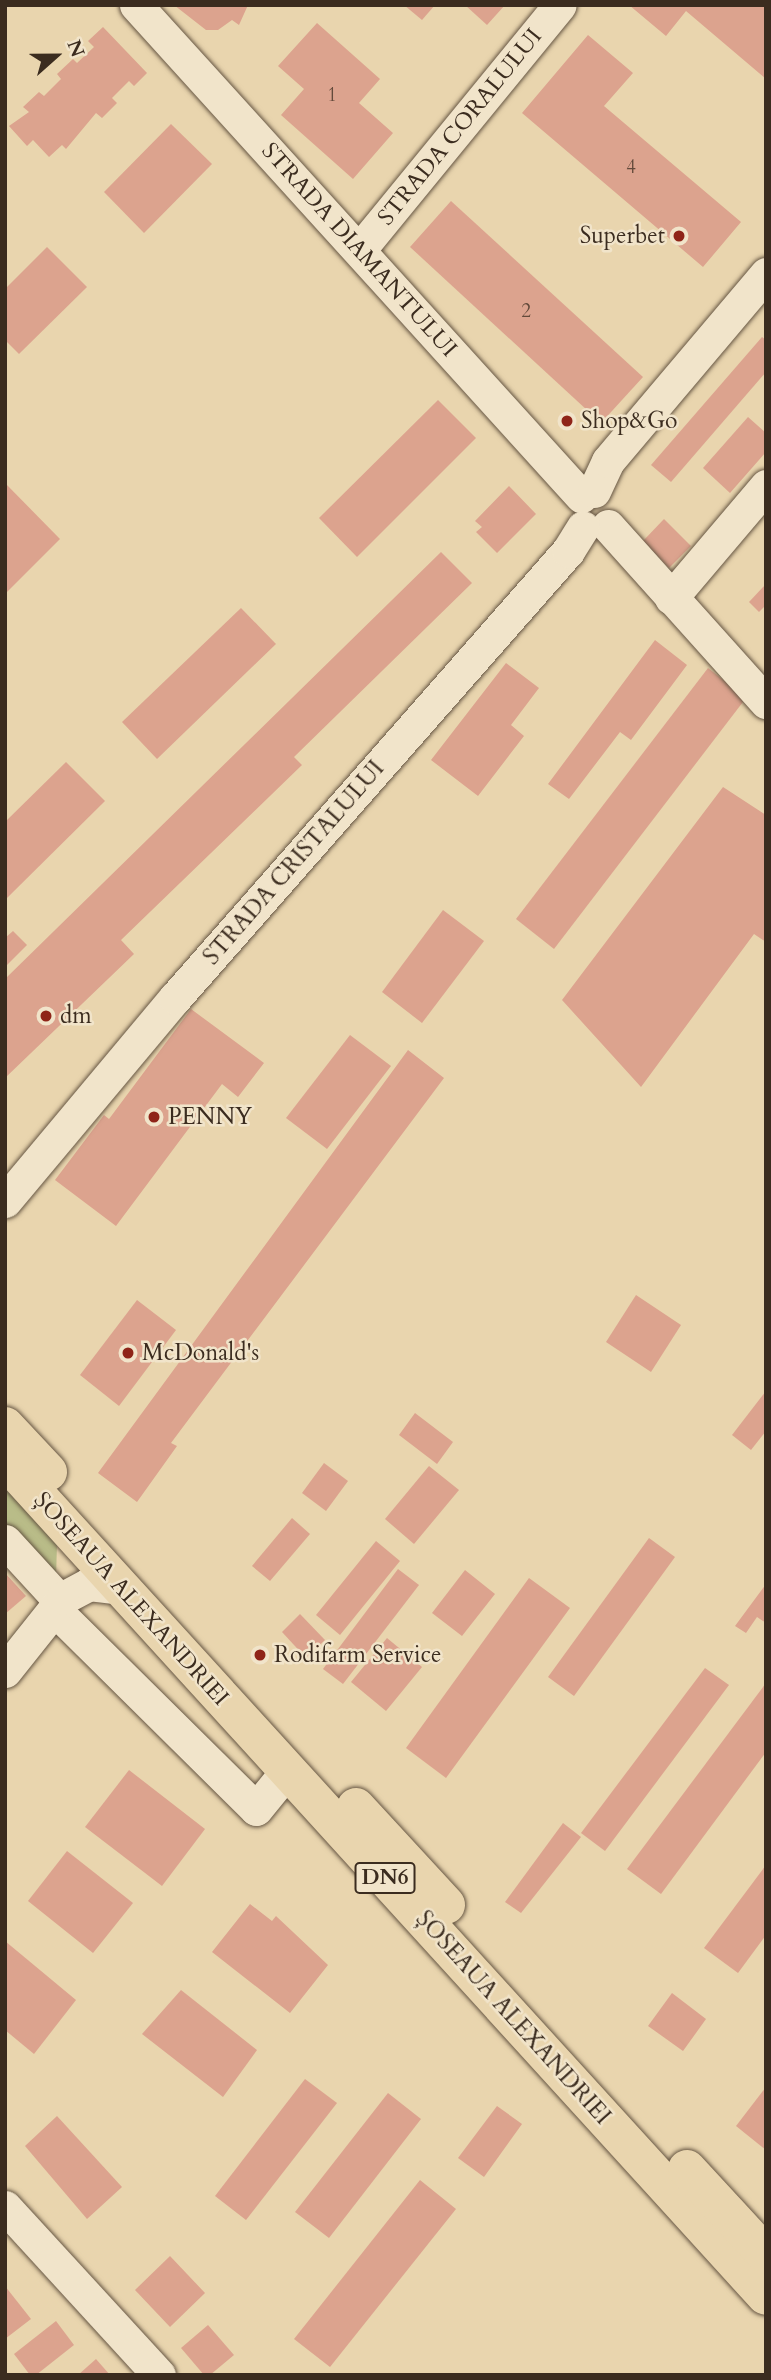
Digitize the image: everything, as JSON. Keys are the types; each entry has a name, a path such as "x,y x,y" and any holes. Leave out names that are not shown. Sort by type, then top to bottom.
{"main road":[{"name":"ȘOSEAUA ALEXANDRIEI","path":"5,1426 766,2255"},
{"name":"ȘOSEAUA ALEXANDRIEI","path":"12,1474 123,1588 766,2296"}],"street":[{"name":"STRADA DIAMANTULUI","path":"136,5 596,508 671,598 766,702"},
{"name":"STRADA CORALULUI","path":"360,249 560,5"},
{"name":"STRADA CRISTALULUI","path":"596,508 608,461 766,274"},
{"name":"STRADA CRISTALULUI","path":"5,1201 175,998 568,551 646,436 766,293"},
{"path":"671,598 766,486"},
{"path":"5,1541 59,1602 256,1808 287,1771"},
{"path":"5,1671 59,1602 89,1584 123,1588"},
{"path":"5,2207 159,2375"}],"green space":[{"path":"5,1481 57,1544 56,1578 5,1526"}],"building":[{"path":"174,5 248,5 239,25 232,20 218,30 206,30"},
{"path":"404,5 435,5 422,20"},
{"path":"465,5 505,5 487,25"},
{"path":"629,5 766,5 766,79 686,11 666,36"},
{"path":"317,23 380,79 359,103 393,133 353,179 281,115 304,89 278,66"},
{"path":"103,27 147,73 134,86 129,81 112,98 117,103 102,118 96,113 66,149 62,145 49,157 33,140 27,146 9,126 29,112 23,107 39,92 44,96 61,79 57,74 73,59 77,63 94,47 88,41"},
{"path":"588,35 633,73 604,106 741,222 703,267 522,113"},
{"path":"171,124 212,164 144,233 104,192"},
{"path":"451,201 643,377 601,423 410,247"},
{"path":"47,247 87,287 19,354 5,340 5,289"},
{"path":"762,337 766,340 766,372 671,482 651,465"},
{"path":"438,400 476,438 357,557 319,518"},
{"path":"748,417 766,433 766,452 730,493 703,468"},
{"path":"5,483 60,539 5,594"},
{"path":"509,486 536,514 497,553 476,532 482,527 475,521"},
{"path":"664,519 691,546 669,568 643,541"},
{"path":"441,552 472,583 294,757 302,765 121,940 134,954 5,1078 5,979"},
{"path":"766,584 766,605 759,612 749,602"},
{"path":"241,608 276,644 157,759 122,722"},
{"path":"655,640 687,665 631,740 620,732 569,799 548,784"},
{"path":"506,663 539,688 511,725 524,736 478,796 431,760"},
{"path":"708,668 746,698 554,949 516,919"},
{"path":"66,762 105,801 5,900 5,822"},
{"path":"723,787 766,815 766,942 754,934 641,1087 562,1000"},
{"path":"443,910 484,941 422,1023 382,992"},
{"path":"13,931 27,945 5,967 5,938"},
{"name":"PENNY","path":"191,1009 264,1063 238,1097 222,1084 116,1226 55,1180 104,1115 109,1119"},
{"path":"350,1035 391,1066 327,1149 286,1118"},
{"path":"408,1050 444,1078 171,1443 177,1446 137,1502 98,1473"},
{"path":"636,1295 681,1325 651,1372 606,1342"},
{"name":"McDonald's","path":"137,1300 176,1330 119,1406 80,1375"},
{"path":"766,1391 766,1431 751,1450 732,1435"},
{"path":"415,1413 453,1442 437,1464 399,1435"},
{"path":"324,1463 348,1481 326,1511 302,1493"},
{"path":"429,1466 459,1490 414,1544 385,1519"},
{"path":"292,1518 310,1534 270,1581 252,1566"},
{"path":"649,1538 675,1557 574,1696 548,1677"},
{"path":"376,1541 400,1561 340,1635 316,1615"},
{"path":"398,1569 419,1585 343,1684 323,1669"},
{"path":"465,1570 495,1594 462,1636 432,1613"},
{"path":"5,1573 26,1596 5,1614"},
{"path":"529,1578 570,1608 446,1778 406,1748"},
{"path":"766,1584 766,1623 757,1617 746,1633 735,1626"},
{"path":"300,1614 325,1640 306,1658 282,1632"},
{"path":"387,1638 422,1667 386,1711 351,1682"},
{"path":"705,1668 729,1685 605,1851 581,1833"},
{"path":"766,1683 766,1752 661,1894 627,1869"},
{"path":"129,1770 205,1829 162,1886 85,1827"},
{"path":"563,1823 581,1837 521,1913 505,1902"},
{"path":"67,1851 133,1903 93,1953 28,1901"},
{"path":"766,1865 766,1935 738,1973 704,1948"},
{"path":"250,1904 272,1921 276,1916 328,1965 290,2013 212,1952"},
{"path":"5,1941 76,2000 34,2054 5,2030"},
{"path":"181,1990 257,2050 223,2097 142,2034"},
{"path":"672,1993 706,2019 683,2051 648,2026"},
{"path":"305,2079 337,2103 246,2220 215,2196"},
{"path":"766,2087 766,2150 736,2126"},
{"path":"388,2093 421,2119 329,2238 295,2212"},
{"path":"497,2106 522,2124 484,2177 458,2158"},
{"path":"57,2116 122,2187 87,2219 25,2146"},
{"path":"420,2180 456,2209 330,2367 294,2339"},
{"path":"170,2256 205,2293 170,2327 135,2290"},
{"path":"5,2286 31,2319 5,2339"},
{"path":"56,2321 74,2345 36,2375 30,2375 14,2354"},
{"path":"208,2325 234,2355 210,2375 204,2375 181,2348"},
{"path":"96,2359 110,2375 78,2375"}],"place":[{"name":"Superbet","path":"679,236"},
{"name":"Shop&Go","path":"567,421"},
{"name":"dm","path":"46,1016"},
{"name":"PENNY","path":"154,1117"},
{"name":"McDonald's","path":"128,1353"},
{"name":"Rodifarm Service","path":"260,1655"}]}
